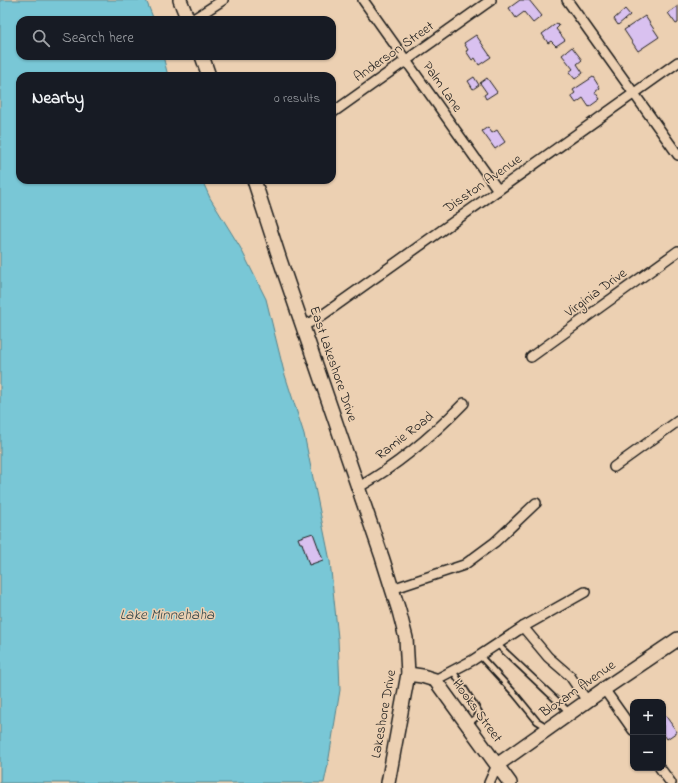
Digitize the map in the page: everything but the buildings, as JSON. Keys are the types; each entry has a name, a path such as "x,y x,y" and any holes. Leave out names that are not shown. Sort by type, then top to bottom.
{"street":[{"path":"180,0 186,16"},
{"path":"198,16 222,0"},
{"name":"Palm Lane","path":"363,0 498,190"},
{"name":"Anderson Street","path":"336,110 491,0"},
{"path":"567,0 678,155"},
{"path":"203,60 208,72"},
{"name":"Disston Avenue","path":"303,326 317,318 678,62"},
{"name":"East Lakeshore Drive","path":"255,184 382,558"},
{"name":"Virginia Drive","path":"531,357 678,251"},
{"name":"Ramie Road","path":"359,487 372,480 426,439 464,403"},
{"path":"614,467 678,421"},
{"path":"392,589 464,565 495,542 536,503"},
{"name":"Lakeshore Drive","path":"382,558 406,638 408,674 388,783"},
{"path":"434,680 480,656 523,627 585,592"},
{"path":"523,627 548,657 570,676 587,701"},
{"name":"Bloxam Avenue","path":"497,766 604,689 678,639"},
{"name":"Hooks Street","path":"408,674 434,680 510,783"},
{"path":"604,689 630,726"},
{"path":"489,783 497,766"},
{"path":"662,771 671,783"}],"lane":[{"path":"498,645 570,713"},
{"path":"480,656 510,688 537,721 549,728"},
{"path":"453,671 479,712 477,717 467,725"}],"water":[{"name":"Lake Minnehaha","path":"0,0 146,0 152,16 16,16 16,60 164,60 167,72 16,72 16,184 204,184 210,198 240,247 266,299 284,372 304,434 330,561 338,638 340,690 328,764 324,783 0,783"}]}
